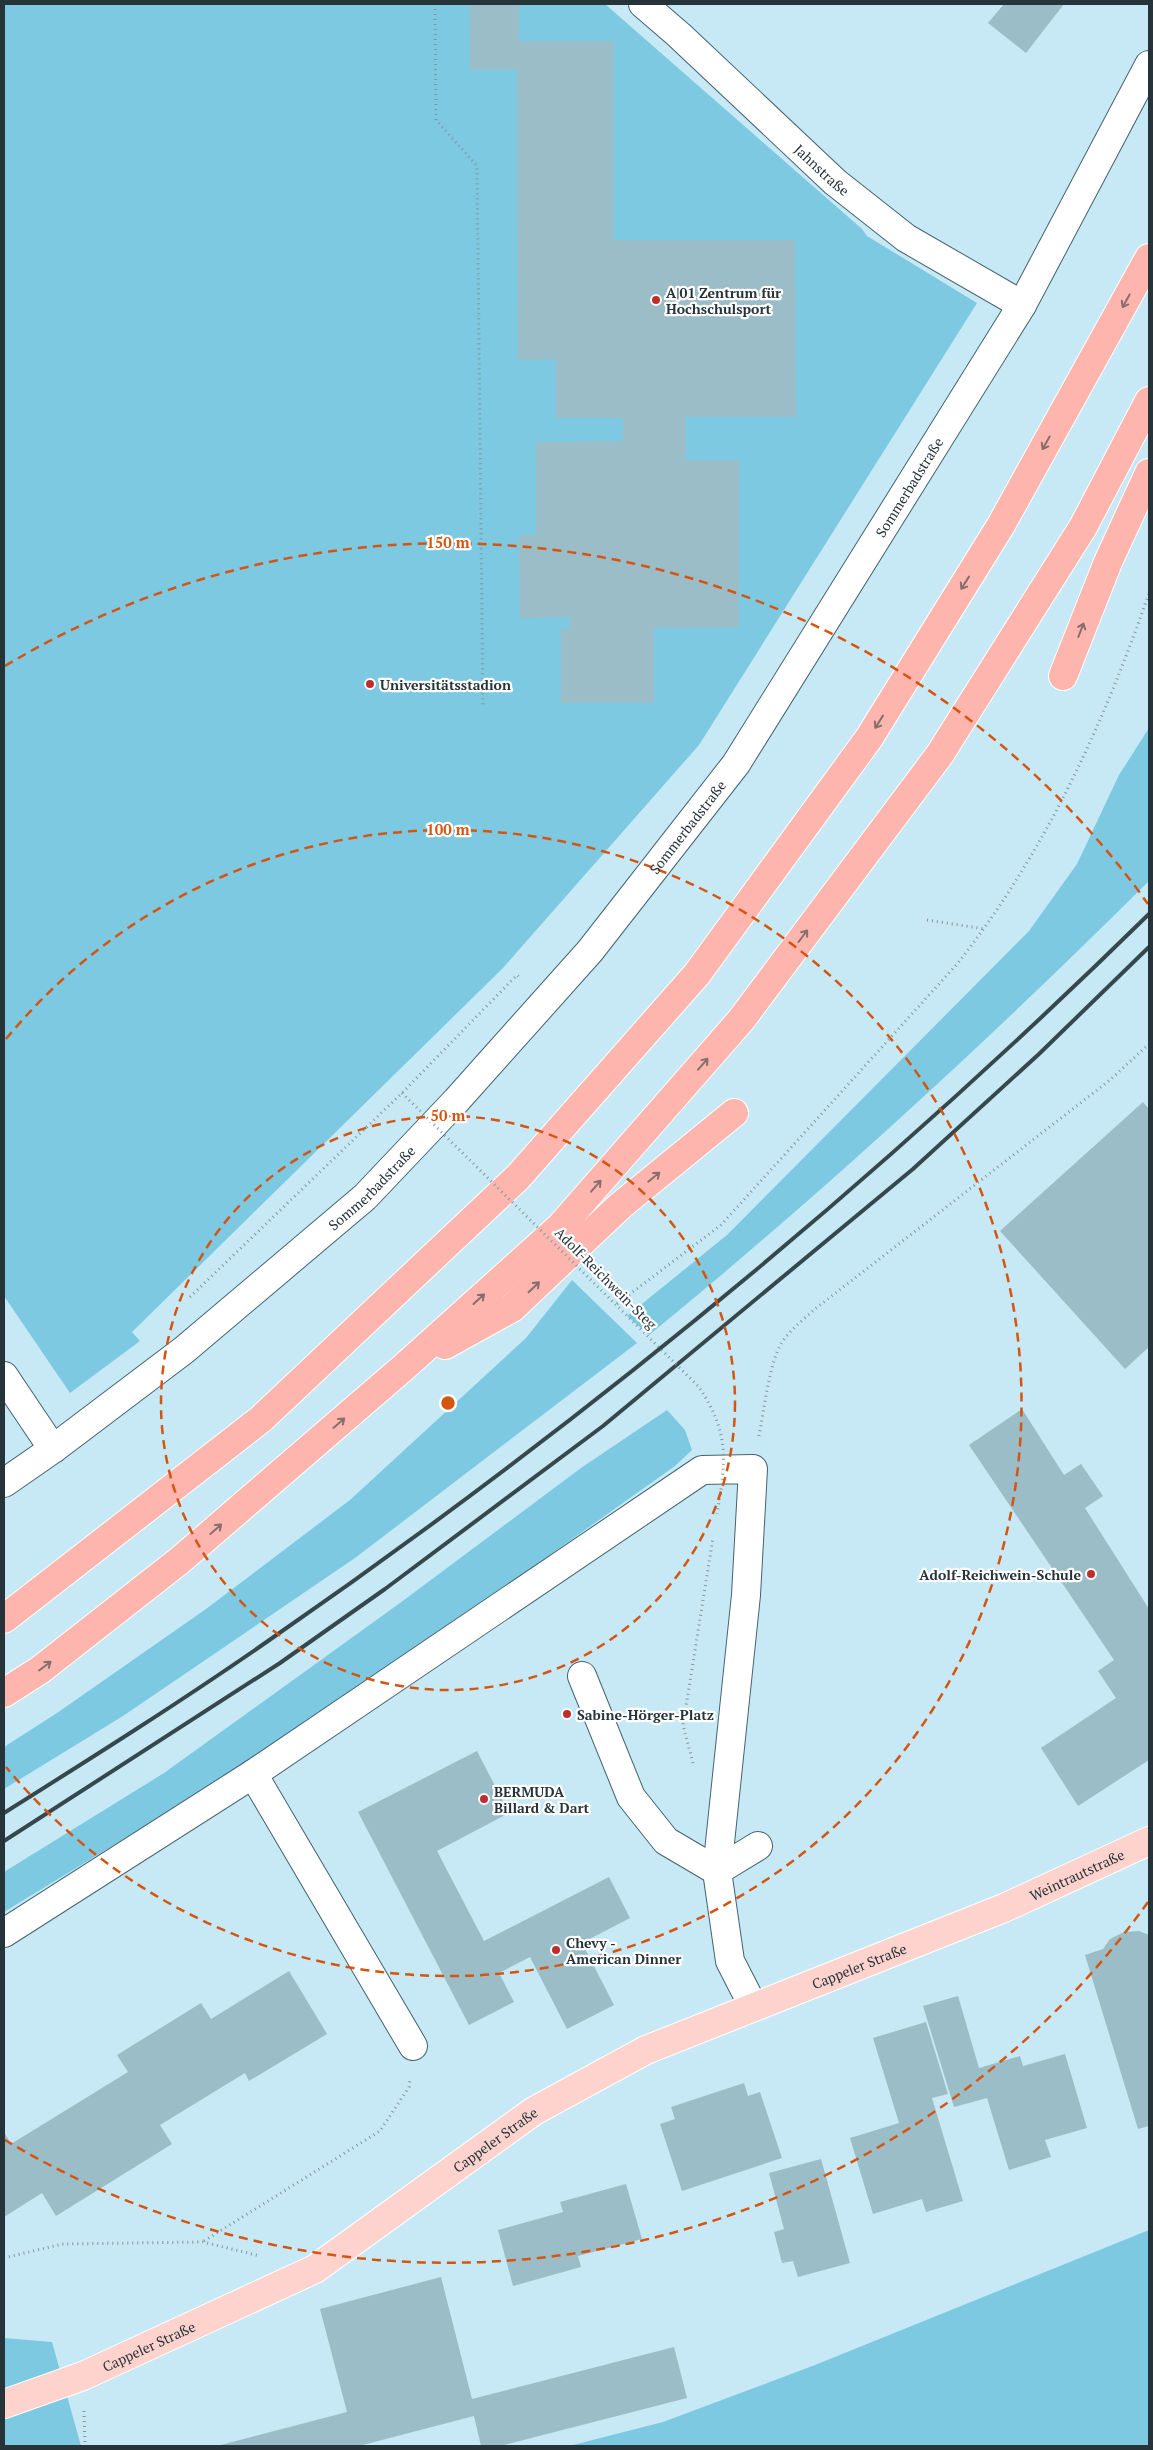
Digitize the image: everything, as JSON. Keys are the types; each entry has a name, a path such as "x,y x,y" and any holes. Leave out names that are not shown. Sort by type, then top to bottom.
{"highway":[{"path":"4,1618 268,1412 518,1177 697,974 869,738 1001,525 1149,258"},
{"path":"4,1693 40,1670 179,1561 404,1367 560,1227 741,1020 940,754 1083,526 1149,401"},
{"path":"1063,676 1108,562 1149,473"},
{"path":"404,1367 512,1308 620,1206 734,1113"}],"main road":[{"name":"Weintrautstraße","path":"1004,1908 1149,1842"},
{"name":"Cappeler Straße","path":"4,2404 83,2376 314,2269 534,2111 646,2050 752,2006 1004,1908"}],"street":[{"name":"Jahnstraße","path":"643,4 679,35 834,182 906,238 1022,305"},
{"name":"Sommerbadstraße","path":"4,1483 54,1449 184,1350 365,1197 456,1101 590,951 736,764 1022,305 1149,64"},
{"path":"4,1376 54,1449"},
{"path":"4,1933 253,1774 702,1470 752,1469 746,1595 717,1871 730,1960 752,2006"},
{"path":"582,1676 631,1797 666,1841 717,1871"},
{"path":"253,1774 413,2046"},
{"path":"717,1871 758,1846"}],"path":[{"path":"434,4 436,120 476,166 483,707"},
{"path":"617,1304 721,1225 952,971 985,929 1042,840 1076,775 1108,705 1149,593"},
{"path":"928,920 985,929"},
{"path":"183,1304 402,1093 516,975"},
{"path":"752,1469 775,1357 782,1342 796,1327 815,1309 1110,1080 1149,1044"},
{"name":"Adolf-Reichwein-Steg","path":"402,1093 699,1387 716,1417 725,1455 715,1524"},
{"path":"690,1757 683,1725 714,1534"},
{"path":"203,2242 380,2131 409,2087"},
{"path":"4,2258 62,2244 203,2242 314,2269"}],"shaded area":[{"name":"Universitätsstadion","path":"4,4 605,4 862,229 867,236 977,303 699,745 503,968 132,1332 140,1341 70,1393 4,1296"},
{"path":"1149,728 1149,881 1028,999 904,1114 778,1227 649,1335 627,1316 727,1235 1029,931 1077,864 1119,775"},
{"path":"572,1280 637,1343 355,1558 123,1716 4,1789 4,1747 57,1713 206,1609 350,1500 526,1338"},
{"path":"667,1410 685,1430 692,1450 675,1466 309,1726 4,1912 4,1872 164,1773 400,1603 581,1468"},
{"path":"1149,2230 1149,2446 569,2446 663,2422 815,2365"},
{"path":"4,2338 52,2342 81,2446 4,2446"}],"building":[{"name":"A|01 Zentrum für Hochschulsport","path":"470,4 519,4 519,41 614,41 614,240 795,240 796,417 686,417 686,460 739,460 739,627 654,628 654,703 561,703 561,629 570,629 570,617 520,618 519,535 536,535 536,442 623,441 623,418 556,418 556,359 518,360 517,70 470,70"},
{"path":"1004,4 1064,4 1026,53 988,23"},
{"path":"1143,1102 1149,1109 1149,1347 1125,1369 1000,1231"},
{"name":"Adolf-Reichwein-Schule","path":"1022,1409 1064,1475 1081,1464 1103,1496 1085,1508 1149,1609 1149,1760 1078,1806 1041,1748 1116,1698 1098,1671 1114,1660 969,1445"},
{"path":"477,1751 509,1813 437,1851 484,1941 609,1877 630,1918 582,1943 614,2005 567,2029 530,1957 499,1973 514,2002 469,2025 358,1812"},
{"path":"1139,1931 1149,1935 1149,2126 1138,2129 1085,1955 1103,1949 1110,1939 1124,1932"},
{"path":"289,1971 327,2034 249,2081 245,2073 160,2125 172,2144 56,2216 42,2193 4,2217 4,2132 11,2144 128,2072 117,2055 201,2003 211,2019"},
{"path":"958,1996 979,2068 1020,2056 1023,2066 1065,2054 1087,2128 1045,2140 1051,2157 1009,2170 987,2098 954,2107 923,2006"},
{"path":"926,2022 948,2094 932,2098 963,2201 926,2212 922,2199 873,2214 850,2138 899,2123 873,2038"},
{"path":"744,2083 748,2096 760,2092 782,2158 682,2191 660,2124 675,2119 671,2107"},
{"path":"821,2159 850,2263 798,2277 793,2261 782,2263 774,2232 784,2229 769,2173"},
{"path":"626,2184 642,2239 578,2256 581,2267 513,2286 498,2230 563,2212 560,2202"},
{"path":"441,2277 472,2399 674,2347 687,2398 500,2446 481,2446 474,2416 359,2446 217,2446 347,2412 320,2309"}],"railway":[{"path":"4,1813 104,1750 268,1641 385,1558 613,1386 834,1204 941,1110 1149,914"},
{"path":"4,1841 280,1663 385,1589 603,1426 913,1169 1039,1054 1149,947"}],"place":[{"name":"A|01 Zentrum für Hochschulsport","path":"656,300"},
{"name":"Universitätsstadion","path":"370,684"},
{"name":"Adolf-Reichwein-Schule","path":"1091,1574"},
{"name":"Sabine-Hörger-Platz","path":"567,1714"},
{"name":"BERMUDA Billard & Dart","path":"484,1799"},
{"name":"Chevy - American Dinner","path":"556,1950"}]}
